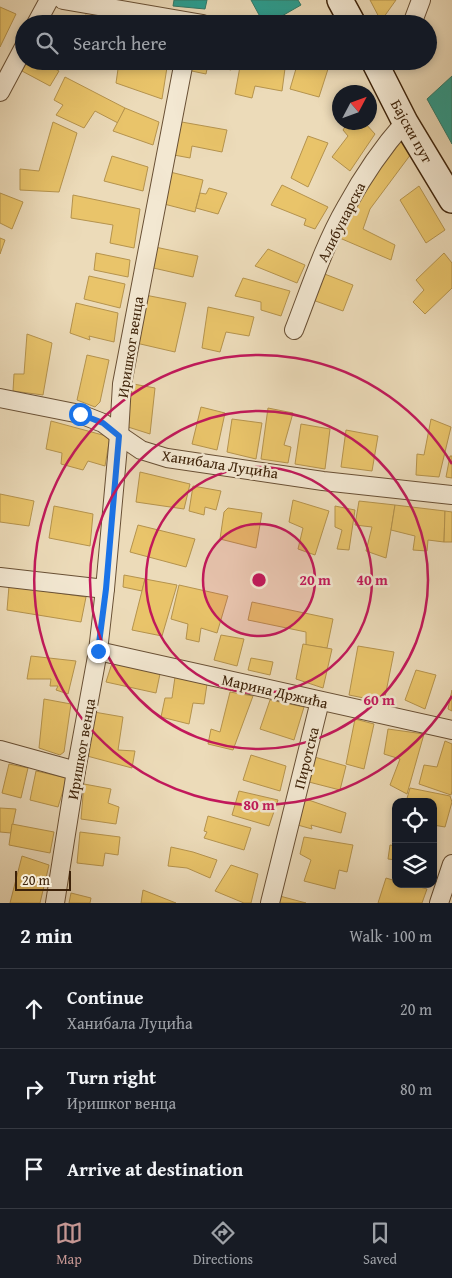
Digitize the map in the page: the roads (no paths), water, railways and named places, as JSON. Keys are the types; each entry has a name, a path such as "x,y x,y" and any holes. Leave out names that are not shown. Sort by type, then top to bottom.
{"street":[{"path":"40,15 48,0"},
{"path":"63,0 149,15"},
{"path":"415,15 421,0"},
{"path":"0,92 15,64"},
{"name":"Иришког венца","path":"55,903 76,771 98,651 106,589 122,384 182,70"},
{"name":"Бајски пут","path":"385,70 405,122 452,200"},
{"name":"Алибунарска","path":"294,330 323,254 345,208 369,168 405,122"},
{"name":"Ханибала Луцића","path":"0,398 80,414 103,423 141,450 168,458 323,481 452,495"},
{"path":"0,578 106,589"},
{"name":"Марина Држића","path":"98,651 452,730"},
{"name":"Пиротска","path":"270,903 320,701"},
{"path":"0,750 76,771"},
{"path":"440,903 452,864"}]}
